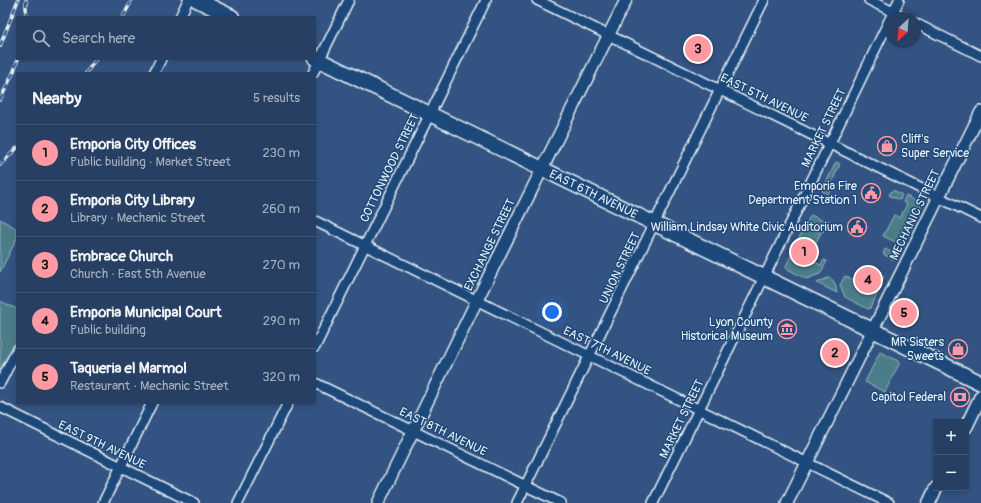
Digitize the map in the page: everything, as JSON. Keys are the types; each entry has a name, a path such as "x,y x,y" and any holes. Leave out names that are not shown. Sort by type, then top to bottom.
{"main road":[{"path":"197,0 230,16"},
{"name":"EAST 6TH AVENUE","path":"317,59 981,383"},
{"path":"969,421 981,396"},
{"path":"929,503 935,491"}],"street":[{"path":"180,16 188,0"},
{"path":"313,72 317,59 349,0"},
{"name":"COTTONWOOD STREET","path":"316,345 486,0"},
{"name":"EAST 5TH AVENUE","path":"537,0 981,218"},
{"name":"EXCHANGE STREET","path":"378,503 626,0"},
{"name":"UNION STREET","path":"517,503 764,0"},
{"path":"869,0 893,12"},
{"name":"MARKET STREET","path":"893,12 899,0"},
{"path":"921,26 981,56"},
{"name":"MARKET STREET","path":"653,503 765,278 885,29"},
{"path":"154,72 160,60"},
{"name":"MECHANIC STREET","path":"787,503 981,112"},
{"name":"EAST 7TH AVENUE","path":"316,220 889,503"},
{"path":"0,383 16,352"},
{"name":"EAST 8TH AVENUE","path":"316,383 561,503"},
{"path":"102,503 152,404"},
{"path":"238,503 288,404"},
{"name":"EAST 9TH AVENUE","path":"0,408 194,503"}],"green space":[{"path":"836,162 840,164 828,194 822,191"},
{"path":"893,190 902,195 900,200 890,196 889,194"},
{"path":"906,196 922,204 902,245 883,236 894,215 900,218 907,204 903,202"},
{"path":"811,215 826,222 827,220 829,221 823,232 806,224"},
{"path":"0,219 16,228 16,240 0,272"},
{"path":"805,226 821,233 816,242 812,240 808,247 797,242"},
{"path":"796,244 807,250 804,257 821,265 824,260 827,261 820,274 806,279 786,268"},
{"path":"885,249 897,255 894,260 883,254"},
{"path":"874,271 884,276 881,284 870,278"},
{"path":"845,276 866,286 869,280 878,284 877,287 880,289 870,308 868,309 845,297 840,285"},
{"path":"828,278 834,281 837,293 817,283"},
{"path":"0,301 16,309 16,342 0,375"},
{"path":"880,352 900,362 885,392 865,382"}],"railway":[{"path":"0,46 18,0"},
{"path":"26,0 26,16"},
{"path":"124,16 132,0"},
{"path":"0,100 18,60"},
{"path":"87,72 95,60"},
{"path":"0,165 16,149"}],"place":[{"name":"Embrace Church","path":"698,49"},
{"name":"Cliff's Super Service","path":"887,146"},
{"name":"Emporia Fire Department Station 1","path":"871,193"},
{"name":"William Lindsay White Civic Auditorium","path":"857,227"},
{"name":"Emporia City Offices","path":"804,252"},
{"name":"Emporia Municipal Court","path":"868,280"},
{"name":"Taqueria el Marmol","path":"904,313"},
{"name":"Lyon County Historical Museum","path":"787,329"},
{"name":"MR Sisters Sweets","path":"958,349"},
{"name":"Emporia City Library","path":"835,353"},
{"name":"Capitol Federal","path":"960,397"}]}
